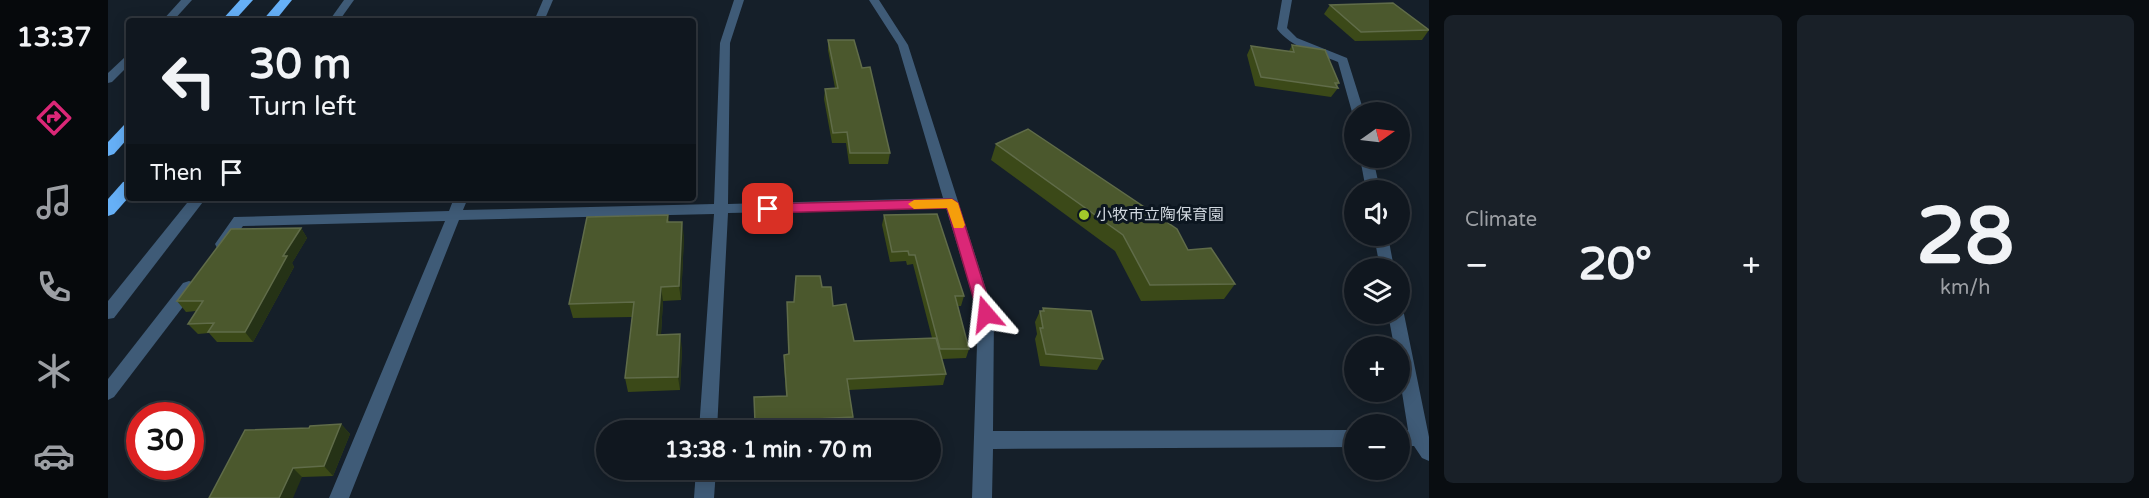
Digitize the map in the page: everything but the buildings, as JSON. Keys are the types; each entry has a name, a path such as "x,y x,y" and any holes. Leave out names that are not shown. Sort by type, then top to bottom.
{"highway":[{"path":"231,18 247,0"},
{"path":"271,18 286,0"},
{"path":"108,151 126,131"},
{"path":"108,210 126,189"}],"street":[{"path":"170,18 188,0"},
{"path":"336,18 349,0"},
{"path":"540,18 548,0"},
{"path":"709,420 722,210 725,43 739,0"},
{"path":"874,0 903,45 986,314 982,498"},
{"path":"1287,0 1282,29 1293,40 1343,60 1355,102"},
{"path":"108,80 126,62"},
{"path":"108,313 197,201"},
{"path":"339,498 460,201"},
{"path":"211,258 239,221 952,203"},
{"path":"108,392 197,276"},
{"path":"1398,324 1424,445"},
{"path":"983,440 1344,439"},
{"path":"704,498 705,480"}],"slow traffic":[{"path":"914,204 952,203 958,225"}],"place":[{"name":"小牧市立陶保育園","path":"1084,215"}],"route":[{"path":"768,209 952,203 986,314"}]}
